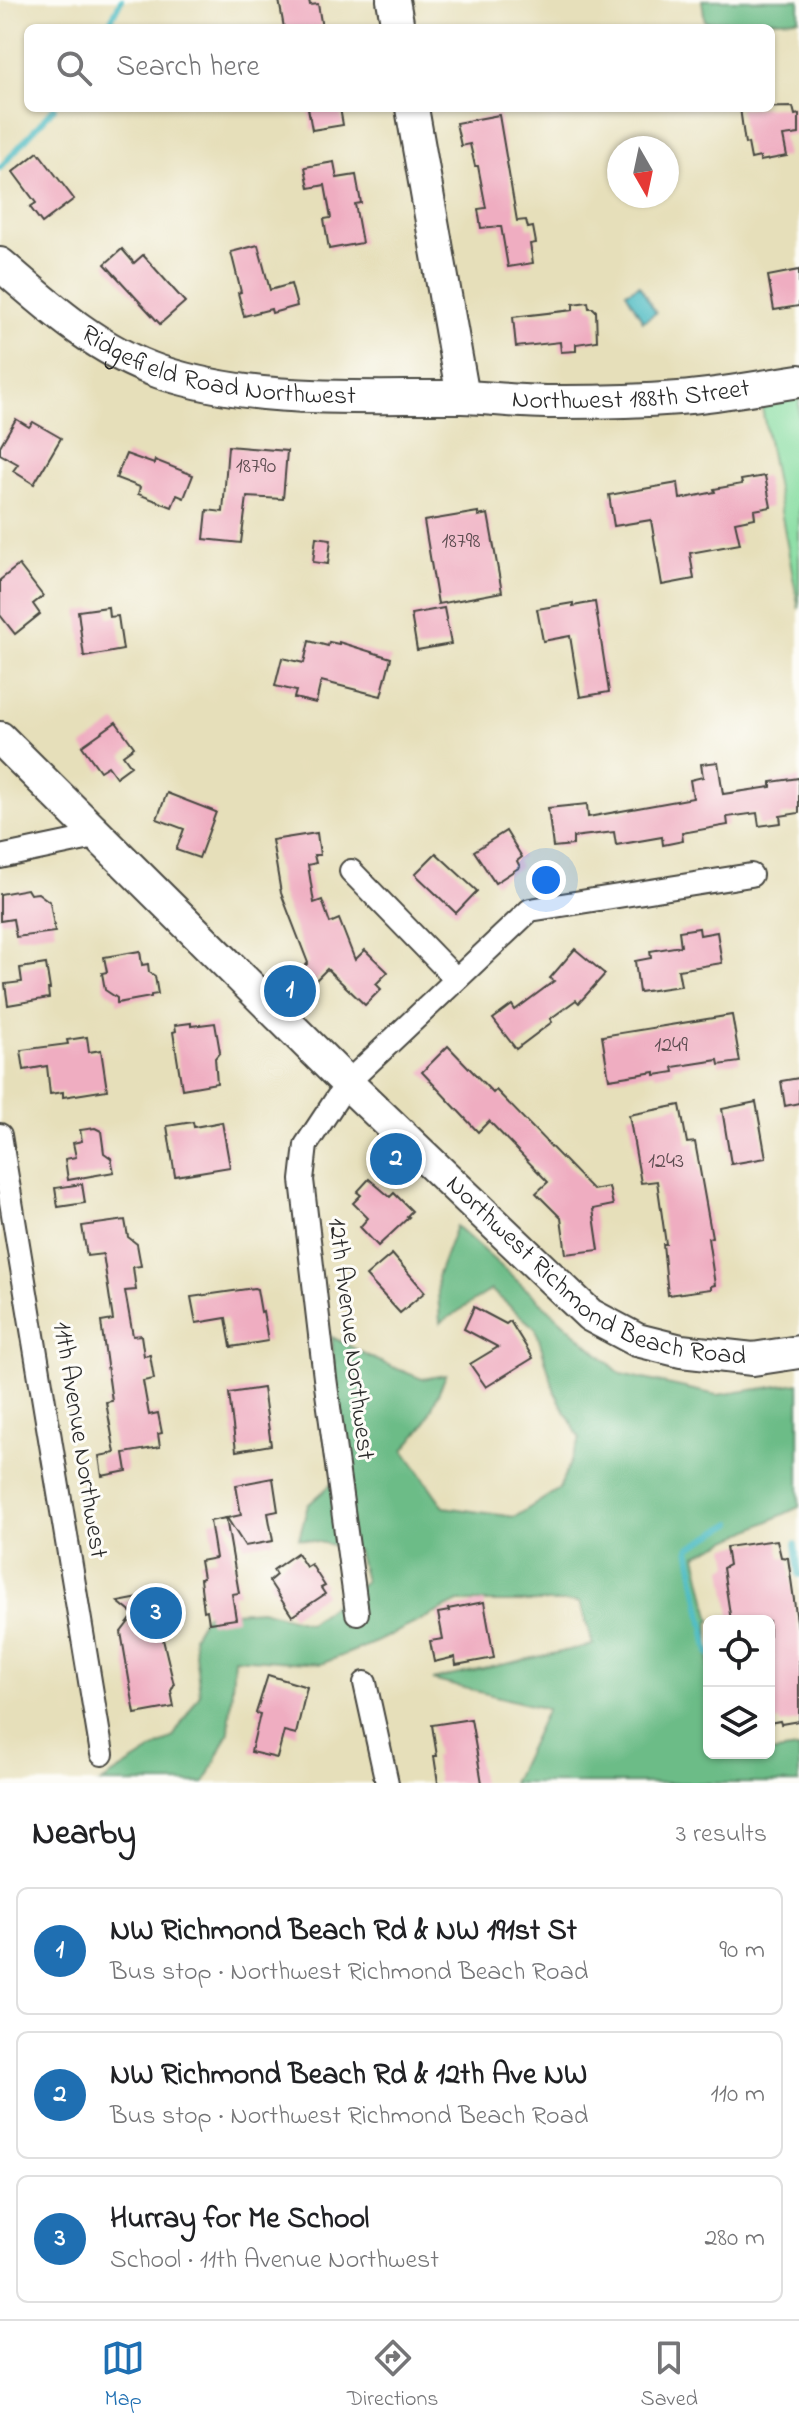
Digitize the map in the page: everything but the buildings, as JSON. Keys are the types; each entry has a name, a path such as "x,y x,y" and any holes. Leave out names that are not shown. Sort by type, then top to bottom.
{"street":[{"path":"393,0 397,24"},
{"path":"413,112 463,397"},
{"name":"Ridgefield Road Northwest","path":"0,264 61,317 110,349 157,371 212,386 258,392 333,398 463,397"},
{"name":"Northwest 188th Street","path":"463,397 562,402 680,398 799,381"},
{"name":"Northwest Richmond Beach Road","path":"0,738 347,1083 590,1315 637,1340 681,1351 753,1359 799,1352"},
{"path":"0,857 100,836"},
{"path":"351,871 456,979"},
{"name":"12th Avenue Northwest","path":"357,1613 302,1180 306,1145 347,1083 530,910 751,875"},
{"name":"11th Avenue Northwest","path":"0,1135 102,1754"},
{"path":"365,1683 387,1783"}],"green space":[{"path":"702,0 799,0 799,19 705,22"},
{"path":"799,394 799,609 761,402"},
{"path":"456,1226 621,1374 717,1395 799,1383 799,1507 696,1555 710,1615 703,1615 703,1759 775,1759 775,1752 799,1749 799,1783 512,1783 547,1709 432,1680 593,1645 580,1602 458,1602 376,1642 321,1664 234,1658 229,1732 205,1783 100,1783 173,1737 200,1694 193,1636 206,1614 261,1610 309,1623 365,1581 357,1550 299,1538 308,1505 346,1471 337,1419 332,1337 422,1379 446,1375 425,1424 404,1450 444,1507 515,1517 559,1489 580,1439 555,1392 536,1329 491,1290 440,1323 437,1277"}],"water":[{"path":"639,285 656,313 643,321 626,292"}],"waterway":[{"path":"109,24 121,0"},
{"path":"0,168 50,112"},
{"path":"703,1622 689,1548 732,1523"},
{"path":"795,1544 799,1575"}],"place":[{"name":"NW Richmond Beach Rd & NW 191st St","path":"290,991"},
{"name":"NW Richmond Beach Rd & 12th Ave NW","path":"396,1159"},
{"name":"Hurray for Me School","path":"156,1613"}]}
